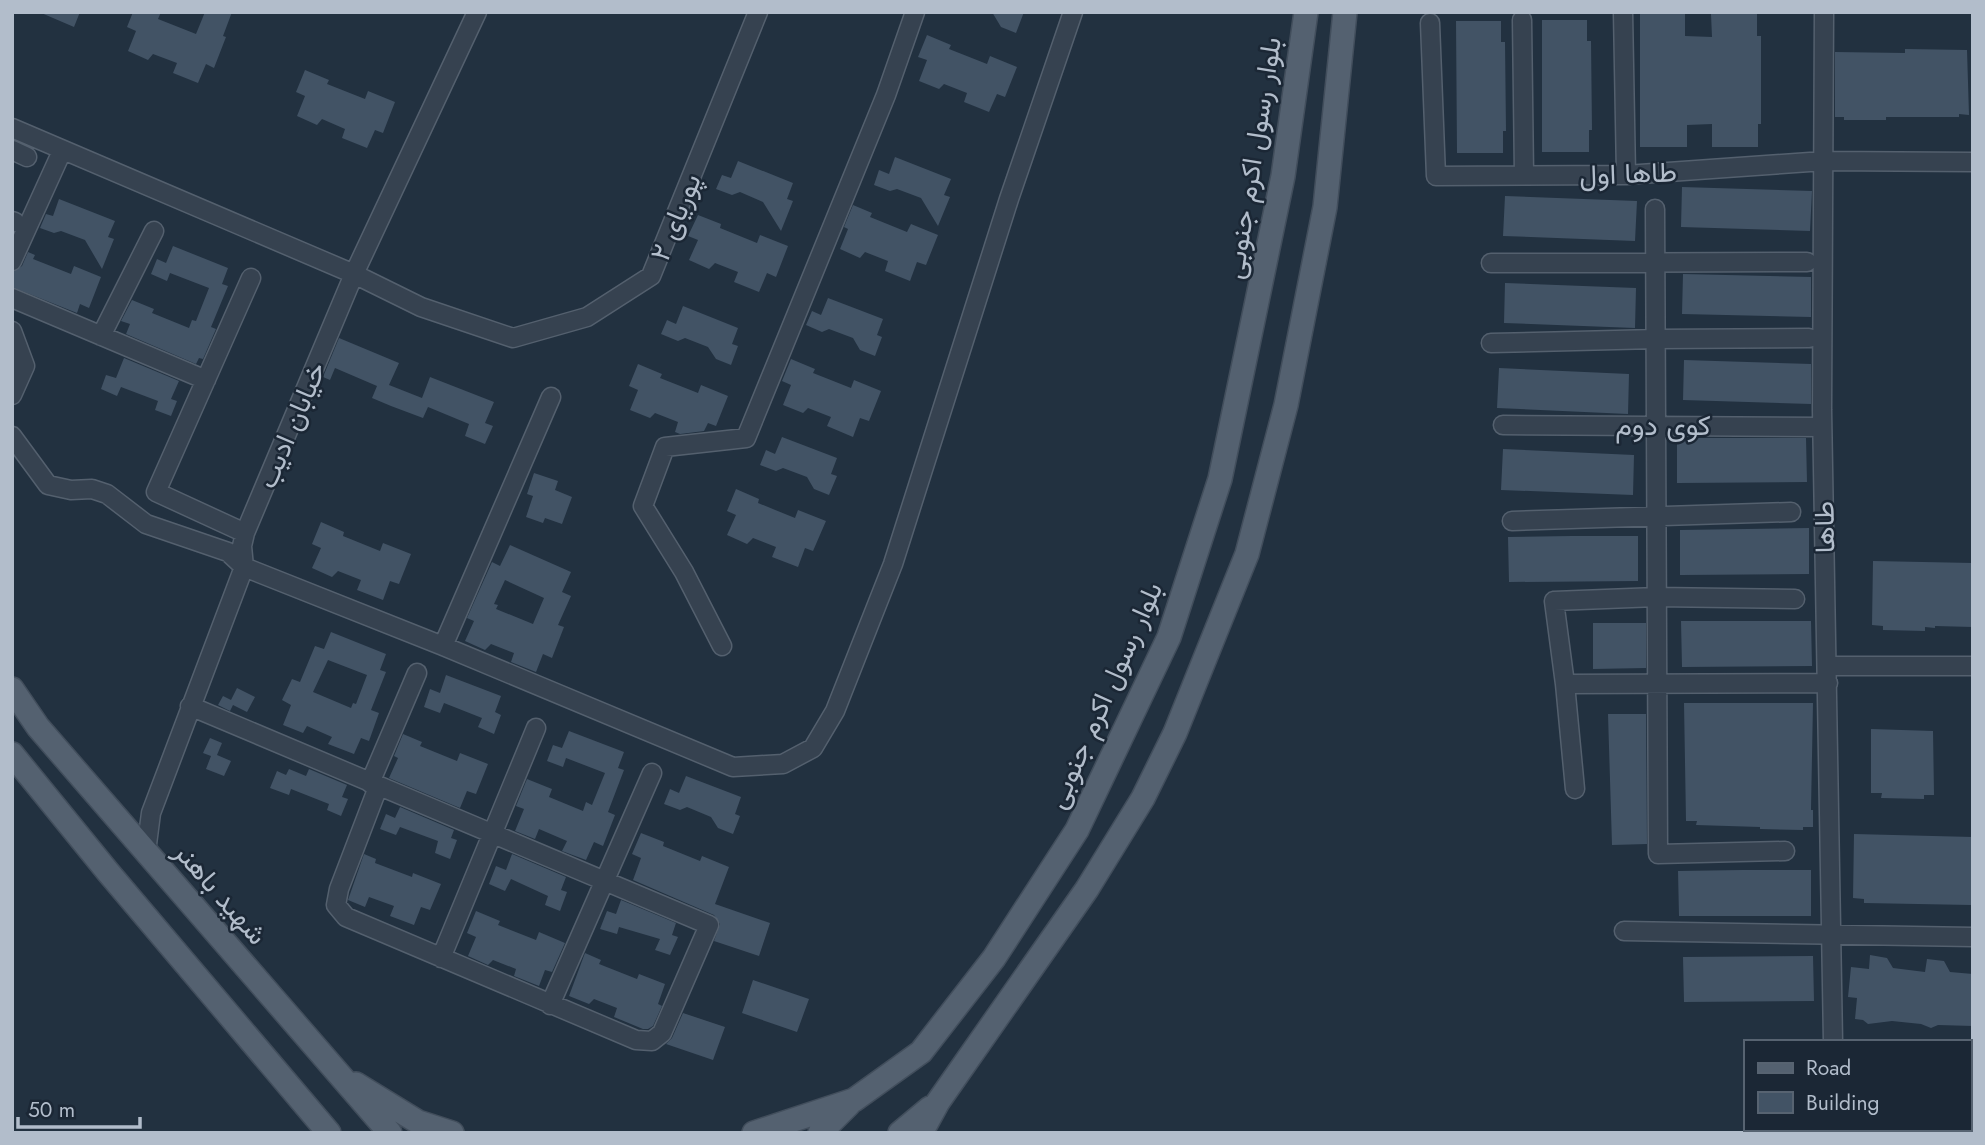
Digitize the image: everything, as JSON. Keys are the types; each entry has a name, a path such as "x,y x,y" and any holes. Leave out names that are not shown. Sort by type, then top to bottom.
{"main road":[{"name":"بلوار رسول اکرم جنوبی","path":"754,1133 854,1100 921,1052 995,958 1077,830 1169,637 1220,479 1283,176 1306,12"},
{"path":"920,1133 938,1102 1087,889 1143,798 1175,733 1247,554 1286,405 1325,207 1345,12"},
{"name":"شهید باهنر","path":"12,689 38,727 390,1133"},
{"path":"12,754 329,1133"},
{"path":"337,1072 418,1122 452,1133"},
{"path":"820,1133 854,1100"},
{"path":"900,1133 938,1102"}],"street":[{"name":"خیابان ادیب","path":"146,852 151,813 244,567 243,546 246,533 354,274 477,12"},
{"name":"پوریای ۲","path":"12,128 354,274 421,307 513,338 587,317 651,276 758,12"},
{"path":"722,646 684,572 643,506 664,447 746,438 886,95 915,12"},
{"path":"12,436 48,485 71,490 92,489 107,494 146,524 228,552 244,567 443,646 733,767 783,764 813,748 835,711 893,564 1009,199 1073,12"},
{"path":"1623,12 1626,175"},
{"name":"طاها","path":"1824,12 1822,427 1833,1040"},
{"path":"1522,20 1524,175"},
{"name":"طاها اول","path":"1430,23 1436,176 1626,175 1824,161 1973,162"},
{"path":"12,261 62,151"},
{"path":"1655,209 1658,854 1785,851"},
{"path":"101,336 154,231"},
{"path":"1491,263 1807,262"},
{"path":"246,533 156,492 251,278"},
{"path":"12,298 206,380"},
{"path":"12,331 19,363 12,395"},
{"path":"1492,343 1809,338"},
{"path":"443,646 551,397"},
{"name":"کوی دوم","path":"1503,425 1822,427"},
{"path":"1512,520 1791,512"},
{"path":"1575,789 1554,601 1657,597 1795,599"},
{"path":"1565,684 1658,684 1973,666"},
{"path":"190,706 374,785 709,925 662,1033 652,1041 636,1040 550,1005 346,917 336,905 374,785 417,673"},
{"path":"441,958 536,727"},
{"path":"550,1005 652,773"},
{"path":"1624,931 1973,937"}],"building":[{"path":"39,12 80,12 74,27"},
{"path":"133,12 161,12 158,19 196,34 205,12 232,12 214,68 206,64 198,83 173,73 177,63 153,54 148,60 128,51 136,31 127,27"},
{"path":"992,12 1024,12 1016,33 1001,27"},
{"path":"1640,14 1685,14 1685,36 1712,37 1711,14 1757,14 1757,36 1761,36 1761,124 1758,124 1758,147 1712,147 1712,124 1687,125 1687,147 1640,147"},
{"path":"1542,20 1587,20 1587,41 1591,41 1592,130 1589,130 1589,152 1542,152"},
{"path":"1456,21 1501,21 1501,42 1505,42 1506,131 1503,131 1503,153 1457,153"},
{"path":"927,35 951,45 949,49 987,64 990,56 1017,67 1005,97 997,94 989,112 964,102 967,93 944,84 939,89 919,81 927,60 918,57"},
{"path":"1905,49 1967,50 1969,115 1886,117 1886,120 1844,120 1844,117 1835,117 1835,52 1905,53"},
{"path":"305,70 329,80 327,84 365,99 368,91 395,102 383,133 375,130 367,148 342,138 345,129 322,119 317,125 297,116 305,96 296,92"},
{"path":"895,157 951,179 944,195 950,197 938,226 921,198 897,189 890,191 874,185 879,170 889,174"},
{"path":"738,161 793,183 787,199 793,201 781,231 763,202 740,192 732,195 716,189 722,175 731,178"},
{"path":"1682,187 1812,191 1810,231 1681,227"},
{"path":"1505,196 1637,201 1635,241 1503,236"},
{"path":"59,199 115,221 108,237 114,239 102,269 85,240 61,231 54,233 40,228 46,214 53,216"},
{"path":"853,205 872,213 870,217 907,232 911,224 938,235 926,265 917,262 910,281 885,271 888,261 865,252 860,258 840,249 848,229 844,227"},
{"path":"698,215 721,224 720,228 757,243 760,235 788,246 776,277 767,273 759,292 734,282 738,272 715,263 709,269 689,260 698,240 688,236"},
{"path":"173,246 228,268 222,284 228,286 211,327 216,329 203,359 199,358 196,364 126,334 130,324 121,321 132,300 154,309 152,313 189,328 192,320 196,321 209,288 170,273 167,281 151,274 157,259 166,263"},
{"path":"28,252 35,255 33,259 71,274 74,266 101,277 89,308 80,304 77,313 12,287 12,272 22,266"},
{"path":"1683,274 1811,277 1811,317 1682,314"},
{"path":"1505,283 1636,288 1635,328 1504,323"},
{"path":"828,298 883,319 877,335 882,337 875,356 860,350 853,338 829,329 822,332 806,325 812,311 821,315"},
{"path":"683,306 738,328 732,344 738,346 731,365 716,359 708,347 685,338 678,341 661,334 667,320 676,324"},
{"path":"339,338 399,363 389,385 422,398 430,377 494,402 485,423 493,426 485,444 465,436 469,424 428,407 423,418 391,406 372,398 377,386 335,368 330,380 323,377"},
{"path":"124,358 179,381 171,399 177,401 171,416 155,410 158,401 121,387 117,396 101,389 106,375 116,378"},
{"path":"791,359 815,369 813,373 851,388 854,380 881,391 869,421 860,418 853,437 827,426 831,417 808,408 803,413 783,405 791,385 782,381"},
{"path":"1684,360 1811,364 1811,404 1683,400"},
{"path":"638,364 662,374 660,378 698,393 701,385 728,396 716,426 708,423 704,431 680,434 675,432 678,422 655,413 650,418 630,410 638,390 629,386"},
{"path":"1499,368 1629,374 1628,414 1497,408"},
{"path":"782,437 837,458 831,474 837,476 829,495 814,489 807,477 783,468 776,471 760,465 766,450 775,454"},
{"path":"1677,438 1806,438 1807,482 1677,483"},
{"path":"1503,449 1634,455 1633,495 1501,490"},
{"path":"534,473 558,481 555,490 572,497 562,524 545,518 543,523 526,517 533,496 527,494"},
{"path":"736,489 759,499 758,503 795,518 798,510 826,521 813,551 805,548 798,567 772,557 776,547 753,538 747,544 727,535 736,515 727,511"},
{"path":"321,522 344,532 343,536 380,551 383,543 411,554 399,584 390,581 383,600 357,590 361,580 338,571 332,577 312,568 321,548 312,544"},
{"path":"1809,528 1809,574 1680,575 1680,530"},
{"path":"1638,536 1638,581 1509,582 1508,537"},
{"path":"510,545 571,572 562,592 571,596 558,625 564,627 552,658 543,654 536,672 511,662 514,653 491,644 485,650 465,641 474,621 467,618 492,562 500,566","holes":["505,580 544,598 533,624 496,609 498,605 494,604"]},
{"path":"1873,561 1973,563 1973,627 1935,626 1925,627 1925,631 1883,630 1883,626 1872,625"},
{"path":"1681,621 1811,621 1812,666 1682,667"},
{"path":"1593,623 1646,623 1646,668 1593,669"},
{"path":"331,632 386,654 380,670 386,672 371,710 379,713 369,741 361,738 354,754 328,744 332,737 307,726 303,733 283,725 291,705 282,700 292,679 300,682 315,646 324,649","holes":["328,660 367,675 356,704 353,703 351,708 313,692"]},
{"path":"446,675 501,696 495,712 501,715 494,734 478,727 482,718 444,703 440,713 424,707 430,689 440,693"},
{"path":"237,688 255,697 247,712 233,705 230,711 218,705 223,696 231,700"},
{"path":"1684,703 1813,703 1813,827 1803,827 1803,830 1760,829 1696,825 1697,821 1686,821"},
{"path":"1608,714 1646,714 1647,844 1612,845"},
{"path":"1871,729 1933,731 1934,795 1924,795 1924,799 1881,798 1882,793 1871,793"},
{"path":"569,731 624,752 618,768 624,770 608,812 615,815 603,846 594,842 586,860 562,851 567,841 539,829 535,839 515,831 524,809 516,806 527,779 552,789 549,797 583,811 586,802 592,805 605,773 566,758 563,767 547,761 553,745 562,748"},
{"path":"403,734 422,742 420,746 457,761 460,753 488,764 476,794 467,791 460,808 389,778 398,758 394,756"},
{"path":"210,738 222,743 217,755 231,761 224,776 206,769 211,756 203,753"},
{"path":"289,769 306,776 309,769 347,785 342,797 348,799 341,816 327,810 329,804 291,789 289,795 270,788 277,771 286,775"},
{"path":"686,776 741,797 735,814 740,816 733,834 718,828 711,817 687,807 680,810 664,804 670,789 679,793"},
{"path":"400,807 454,830 451,838 457,840 450,859 435,853 438,841 400,827 396,835 380,829 386,814 395,818"},
{"path":"641,833 664,842 663,846 700,861 702,856 729,867 715,904 770,923 759,956 714,941 720,924 714,915 633,880 641,858 632,854"},
{"path":"1854,834 1973,837 1973,902 1971,905 1864,903 1864,899 1853,898"},
{"path":"364,854 376,859 375,863 412,877 413,873 441,884 430,910 421,907 414,925 390,916 394,906 369,897 365,907 348,900"},
{"path":"512,854 566,877 561,890 567,892 560,911 545,905 548,896 511,879 505,891 489,884 496,866 506,870"},
{"path":"1811,870 1811,916 1679,916 1678,871"},
{"path":"621,900 676,923 672,935 678,937 670,955 655,950 660,939 619,927 617,934 600,929 607,911 616,914"},
{"path":"476,911 500,921 498,925 536,940 539,932 565,943 552,972 545,970 539,986 514,976 516,969 493,960 488,965 468,956 476,937 467,933"},
{"path":"585,953 601,960 599,964 637,979 639,974 665,984 658,1004 662,1006 653,1026 643,1029 614,1017 617,1008 594,999 589,1004 569,996"},
{"path":"1870,955 1887,958 1893,968 1925,972 1927,959 1944,961 1950,972 1973,974 1973,1026 1938,1025 1931,1028 1921,1024 1892,1021 1868,1024 1855,1019 1857,998 1848,997 1851,967 1869,969"},
{"path":"1813,956 1814,1001 1684,1002 1683,957"},
{"path":"753,980 809,999 797,1032 742,1013"},
{"path":"683,1013 725,1027 713,1060 666,1044 672,1038"}]}
